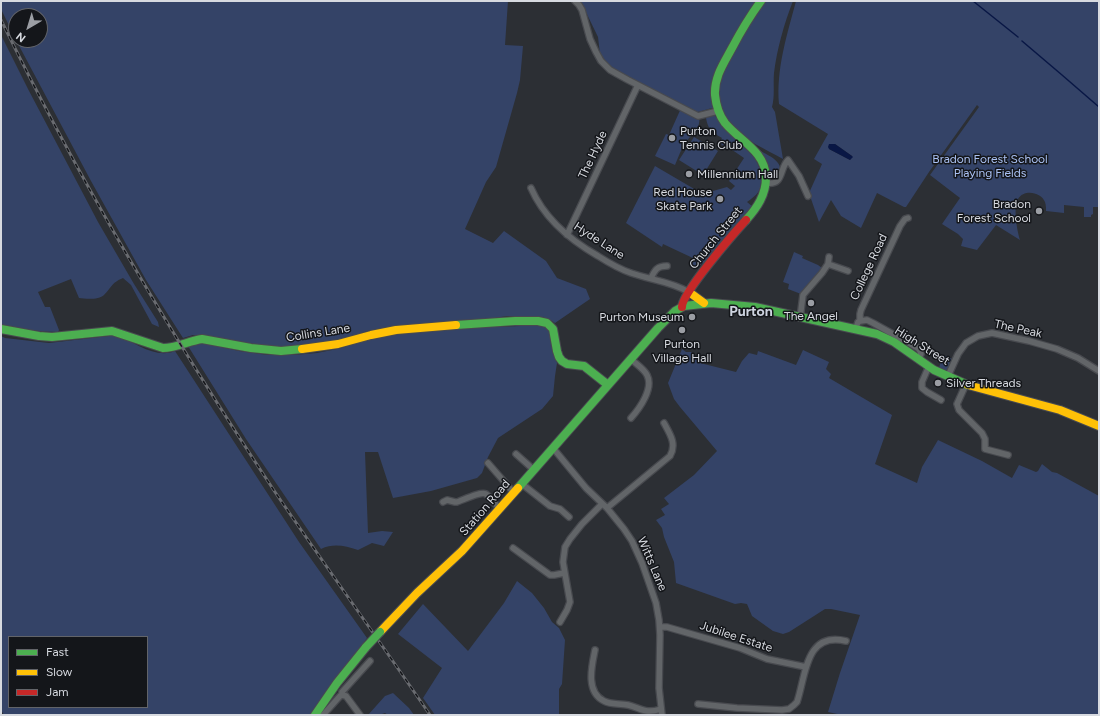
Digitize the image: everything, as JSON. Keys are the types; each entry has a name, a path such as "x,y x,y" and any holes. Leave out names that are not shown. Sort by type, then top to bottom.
{"street":[{"path":"575,1 582,10 590,39 601,61 610,70 698,116 718,112"},
{"name":"Church Street","path":"682,307 682,304 689,292 716,255 760,203 766,183 765,169 760,157 750,145 727,126 718,112 715,90 720,71 746,22 761,1"},
{"name":"The Hyde","path":"567,235 638,85"},
{"path":"766,183 773,184 777,182 785,163 788,160 799,176 808,196"},
{"name":"Hyde Lane","path":"531,188 550,219 567,235 583,247 615,267 632,274 674,284 689,292"},
{"name":"College Road","path":"856,328 858,322 860,321 861,310 902,224 905,219 908,218"},
{"path":"800,318 803,295 822,273 828,264 830,257"},
{"path":"828,264 848,271"},
{"path":"652,278 657,268 667,266"},
{"path":"689,292 704,303"},
{"name":"High Street","path":"672,314 682,307 704,303 722,303 755,307 800,318 856,328 890,339 929,366 966,384 1060,410 1099,426"},
{"name":"Station Road","path":"315,715 340,679 366,647 417,593 457,557 672,314"},
{"path":"860,321 867,320 872,322 918,348 921,354 918,359"},
{"name":"Collins Lane","path":"1,329 52,337 112,331 161,348 168,348 202,339 251,348 281,351 338,344 396,330 473,323 538,321 547,323 553,329 557,351 562,361 567,364 584,366 608,385"},
{"name":"The Peak","path":"948,376 958,354 966,343 978,336 992,333 1030,341 1057,349 1078,358 1099,371"},
{"path":"631,359 646,374 648,381 647,390 642,404 631,418"},
{"path":"929,366 922,382 922,386 924,390 941,400"},
{"path":"966,384 958,404 959,410 982,433 985,439 985,449 1008,455"},
{"path":"607,508 670,456 673,448 673,442 664,423"},
{"name":"Witts Lane","path":"553,448 588,490 607,508 630,538 640,558 656,602 660,627 659,693 662,715"},
{"path":"516,454 534,470"},
{"path":"488,463 514,493"},
{"path":"522,484 550,506 560,509 569,517"},
{"path":"444,502 447,500 457,502 483,494 487,495 500,509"},
{"path":"560,622 570,602 563,562 566,544 582,524 602,504"},
{"path":"514,548 547,574 554,576 564,573"},
{"name":"Jubilee Estate","path":"660,627 667,627 740,648 767,659 806,667"},
{"path":"698,704 769,710 787,710 797,702 806,667 812,652 820,645 831,640 846,640"},
{"path":"595,650 597,658 592,685 595,693 600,699 608,703 626,705 651,712 661,708"},
{"path":"323,715 342,695 342,692 370,661"},
{"path":"342,695 346,696 360,715"}],"green space":[{"path":"1,1 508,1 505,45 523,46 520,80 496,167 486,182 465,229 493,243 504,231 546,261 557,278 586,289 590,299 555,323 542,317 507,316 477,321 367,331 349,338 314,345 279,347 230,342 209,336 193,335 183,338 146,280 20,48 48,48 48,8 8,8 8,23 1,9"},
{"path":"580,1 793,1 781,37 774,73 772,107 775,112 783,159 743,136 730,124 720,110 712,108 698,112 699,125 684,145 675,165 655,156 666,134 669,135 682,106 606,65 600,54 598,37"},
{"name":"Bradon Forest School Playing Fields","path":"796,1 1099,1 1099,207 1093,207 1093,214 1091,217 1084,217 1084,207 1064,205 1064,213 1046,211 1045,202 1040,196 1032,193 1024,194 1018,199 1016,208 1020,240 996,225 977,250 961,246 963,239 942,224 960,198 930,175 979,107 977,105 906,207 877,193 861,228 841,216 831,200 819,222 809,193 822,164 814,159 828,134 779,104 778,91 781,65","holes":["835,144 852,156 850,160 829,149"]},
{"path":"1,35 98,222 158,322 159,327 152,324 131,285 123,278 114,283 102,297 96,298 79,298 71,279 38,292 45,307 50,307 59,330 58,332 30,330 1,325"},
{"path":"708,115 714,115 732,136 755,158 760,170 761,186 754,197 747,202 753,207 706,264 703,263 694,267 692,264 695,259 663,244 662,247 626,223 655,166 708,197 713,191 727,187 731,190 735,186 729,181 744,158 725,145 724,146 719,143 722,138 709,128 706,118"},
{"path":"694,137 718,151 703,175 679,160"},
{"path":"759,150 773,158 779,165 780,170 774,180 770,179"},
{"path":"794,252 803,256 802,258 822,268 801,294 788,289 789,284 783,282"},
{"path":"542,325 550,329 557,363 553,396 542,409 498,438 482,473 477,478 431,491 393,498 378,452 365,452 368,533 382,531 393,532 384,546 372,543 358,550 344,546 330,546 321,549 246,439 188,346 203,343 239,351 268,355 293,355 317,353 342,348 365,340 399,333 481,326 497,327"},
{"path":"117,335 153,352 168,353 175,351 299,542 367,638 312,715 4,715 1,710 1,336 5,338 49,343"},
{"path":"682,349 686,352 691,352 700,363 736,372 742,361 749,353 757,355 758,351 796,365 803,350 829,362 826,369 831,374 829,378 892,415 875,464 917,483 922,467 938,440 982,461 1012,478 1019,465 1036,472 1042,464 1052,472 1057,473 1099,496 1099,715 842,715 828,712 860,615 825,609 789,632 783,634 773,631 752,616 747,604 735,604 676,583 674,562 662,528 656,520 665,515 661,509 669,504 664,498 694,475 717,451 674,399 668,383"},
{"path":"943,355 952,359 947,370 939,368"},
{"path":"517,581 532,593 544,608 552,622 559,628 565,640 562,684 559,689 559,715 435,715 423,698 442,668 398,634 423,604 468,651 504,603"},
{"path":"393,693 409,708 414,715 388,715 385,713 379,715 368,715 385,696"}],"shaded area":[{"path":"829,144 835,144 853,157 850,160 829,149"}],"waterway":[{"path":"973,1 1018,37"},
{"path":"1022,41 1099,107"}],"railway":[{"path":"1,20 63,142 165,319 275,492 430,715"}],"traffic: fast":[{"path":"746,220 754,211 763,195 766,184 765,168 757,153 723,120 717,106 715,88 723,65 742,30 761,1"},
{"path":"518,488 658,328 675,311 684,306 711,303 755,307 877,334 894,342 934,370 968,385"},
{"path":"456,325 515,321 538,321 547,323 553,329 557,351 562,361 567,364 584,366 608,385"},
{"path":"1,329 52,337 112,331 163,348 173,347 202,339 251,348 281,351 302,349"},
{"path":"366,647 380,632"},
{"path":"315,715 337,683 366,647"}],"traffic: slow":[{"path":"689,292 704,303"},
{"path":"302,349 338,344 396,330 456,325"},
{"path":"968,385 1060,410 1099,426"},
{"path":"380,632 417,593 462,551 518,488"}],"traffic: jam":[{"path":"682,307 690,289 720,250 746,220"}],"place":[{"name":"Purton Tennis Club","path":"672,138"},
{"name":"Millennium Hall","path":"689,174"},
{"name":"Red House Skate Park","path":"720,199"},
{"name":"Bradon Forest School","path":"1039,211"},
{"name":"The Angel","path":"811,303"},
{"name":"Purton Museum","path":"692,317"},
{"name":"Purton Village Hall","path":"682,330"},
{"name":"Silver Threads","path":"938,383"}],"district":[{"name":"Purton","path":"751,312"}]}
